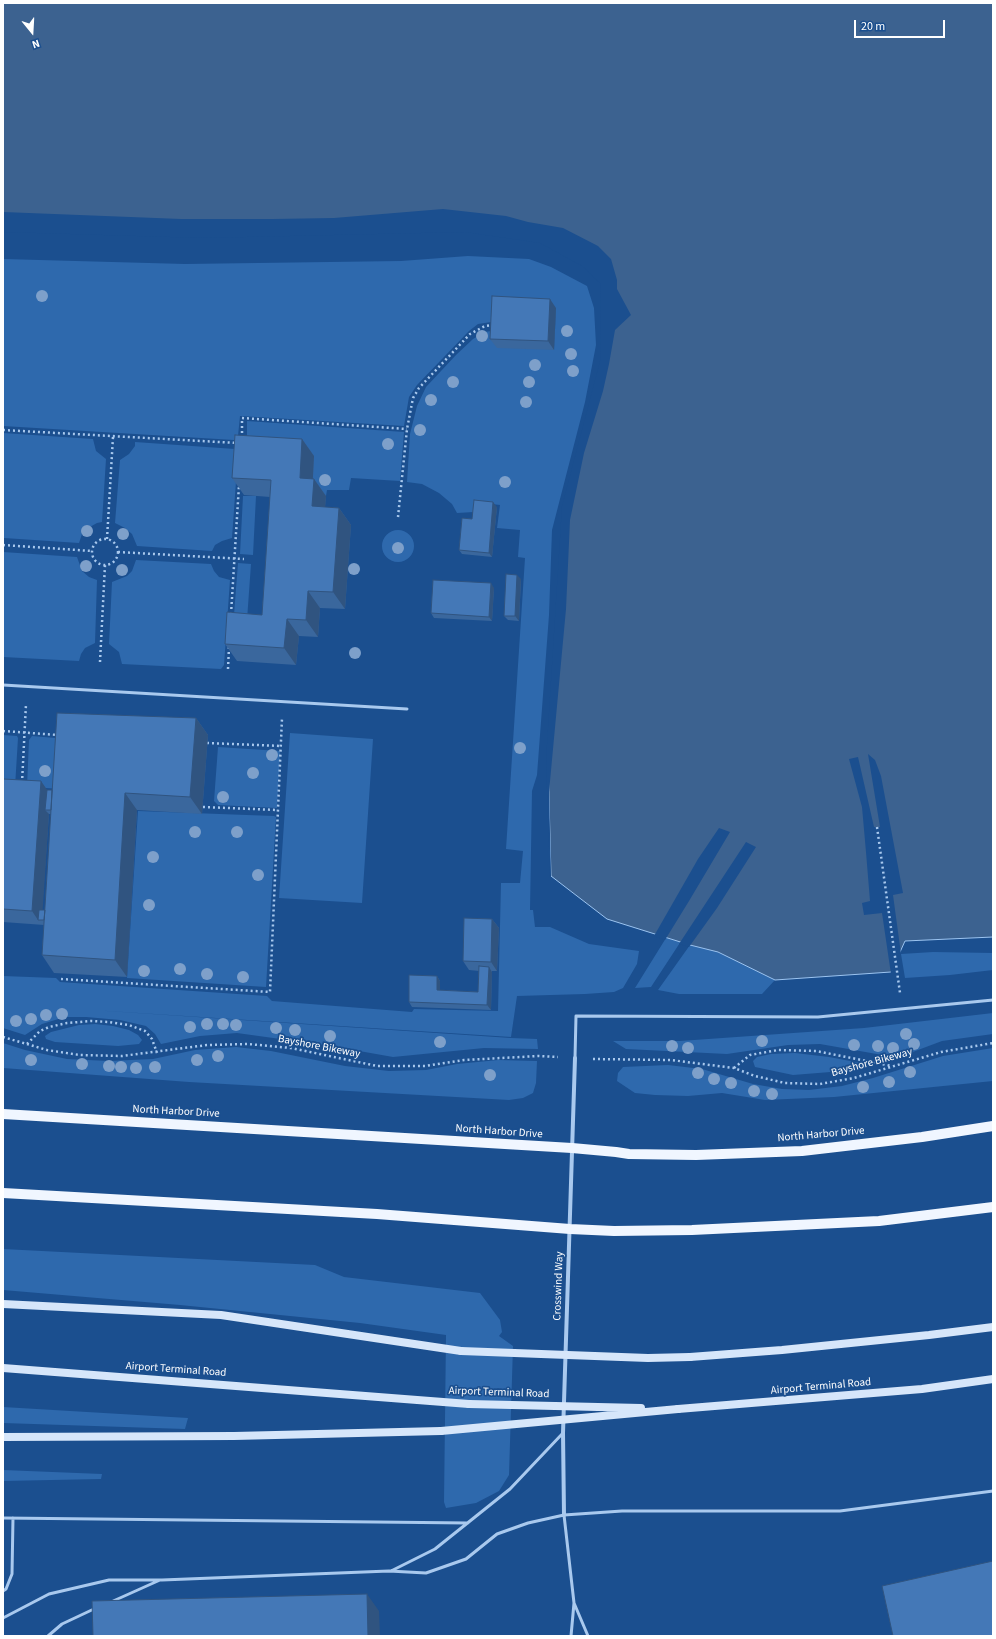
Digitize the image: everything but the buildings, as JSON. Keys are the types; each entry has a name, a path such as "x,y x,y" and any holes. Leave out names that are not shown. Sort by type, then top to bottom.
{"main road":[{"name":"North Harbor Drive","path":"3,1114 572,1148 629,1154 696,1155 802,1151 922,1137 993,1126"},
{"path":"3,1193 377,1214 614,1231 692,1230 879,1221 993,1207"},
{"path":"3,1304 221,1315 461,1351 648,1358 782,1350 993,1327"},
{"name":"Airport Terminal Road","path":"3,1368 470,1404 678,1409 922,1390 993,1379"},
{"path":"3,1437 234,1436 441,1431 678,1409"}],"street":[{"name":"Crosswind Way","path":"564,1515 563,1433 575,1058"}],"lane":[{"path":"3,685 407,709"},
{"path":"575,1058 576,1016 818,1017 993,1000"},
{"path":"389,1571 435,1549 510,1489 563,1433"},
{"path":"3,1618 49,1594 109,1580 162,1580 389,1571 426,1573 466,1559 497,1534 528,1523 564,1515 622,1511 840,1511 993,1491"},
{"path":"564,1515 574,1603 571,1636"},
{"path":"3,1518 468,1522"},
{"path":"3,1591 6,1590 12,1574 13,1518"},
{"path":"106,1604 162,1580"},
{"path":"574,1603 588,1636"},
{"path":"48,1636 62,1624 98,1608"}],"path":[{"path":"398,516 407,429 413,398 419,388 470,334 485,326 498,325"},
{"path":"3,430 242,443 242,418 407,429"},
{"path":"107,540 113,437"},
{"path":"230,621 239,482"},
{"path":"107,540 115,544 118,555 114,562 105,565 98,563 93,556 92,551 99,541 107,540"},
{"path":"3,544 92,551"},
{"path":"118,552 244,559"},
{"path":"100,662 105,565"},
{"path":"228,668 229,645"},
{"path":"61,979 270,992 283,701"},
{"path":"22,785 26,703"},
{"path":"3,731 61,736"},
{"path":"207,743 282,746"},
{"path":"203,807 278,810"},
{"path":"877,827 902,1009"},
{"path":"27,1044 40,1031 49,1028 67,1023 103,1021 129,1025 144,1031 152,1039 157,1052"},
{"name":"Bayshore Bikeway","path":"3,1037 47,1050 80,1055 122,1056 207,1045 248,1044 291,1048 377,1066 424,1066 464,1060 539,1056"},
{"name":"Bayshore Bikeway","path":"612,1060 671,1060 734,1068 755,1076 785,1083 820,1084 854,1078 941,1052 993,1043"},
{"path":"734,1068 750,1055 778,1050 816,1050 893,1066"}],"shaded area":[{"path":"3,3 993,3 993,937 905,941 891,972 775,980 718,952 690,945 607,919 551,876 548,760 564,507 602,362 603,283 583,264 540,241 466,230 3,230"},
{"path":"468,256 529,259 551,267 587,286 594,308 596,345 585,402 552,530 549,615 537,775 532,791 530,910 533,910 535,927 550,927 589,944 639,951 637,964 623,988 614,992 517,996 511,1037 92,1010 537,1039 538,1049 484,1048 393,1057 331,1046 237,1033 200,1036 161,1044 155,1034 146,1026 120,1020 86,1017 65,1017 42,1024 25,1035 3,1028 3,976 56,978 60,982 267,996 272,1001 412,1012 414,1009 498,1011 501,883 520,883 523,851 506,849 525,558 518,557 520,530 497,528 500,505 475,502 474,512 457,513 452,504 439,493 422,484 407,482 410,434 417,406 426,387 473,339 485,332 497,330 554,350 556,308 478,324 469,331 417,385 409,397 404,426 240,416 238,436 237,439 234,440 3,426 3,259 185,264 401,261"},
{"path":"247,421 404,432 400,481 351,478 349,490 327,490 326,496 312,495 247,452"},
{"path":"3,433 93,439 96,451 106,459 102,522 88,528 82,534 79,543 4,538"},
{"path":"135,442 235,449 238,453 232,538 215,545 212,551 137,546 132,534 125,528 115,523 120,460 129,454 135,446"},
{"path":"243,496 256,496 253,555 240,554"},
{"path":"395,530 401,530 410,534 414,546 410,558 401,562 395,562 386,558 382,549 382,543 386,534"},
{"path":"3,552 77,557 82,571 89,577 97,580 95,643 85,648 79,661 3,657"},
{"path":"136,560 211,564 219,577 230,580 224,665 221,669 122,664 119,652 109,644 112,582 127,576 132,571"},
{"path":"238,563 251,564 247,620 233,628"},
{"path":"290,733 373,739 362,903 279,898"},
{"path":"3,735 17,736 18,738 15,787 3,786"},
{"path":"32,736 67,739 64,789 27,787 29,740"},
{"path":"218,747 280,751 277,808 218,805 214,801"},
{"path":"138,811 276,817 266,987 127,978"},
{"path":"725,874 651,987 635,988 689,901"},
{"path":"690,945 718,952 775,980 762,994 679,994 658,990"},
{"path":"933,952 993,953 993,970 905,978 901,954"},
{"path":"993,1013 993,1034 942,1041 910,1053 888,1056 820,1044 788,1045 727,1054 626,1049 613,1041 680,1041 864,1028"},
{"path":"95,1024 129,1030 138,1035 142,1040 139,1044 118,1046 55,1042 46,1039 45,1036 51,1032 79,1025"},
{"path":"3,1043 25,1050 67,1059 109,1061 153,1059 195,1050 236,1047 271,1051 345,1066 389,1071 426,1070 457,1064 498,1060 537,1061 536,1083 533,1093 523,1098 509,1100 189,1082 3,1068"},
{"path":"993,1048 993,1081 834,1097 765,1100 722,1093 688,1096 655,1095 635,1093 617,1081 618,1073 623,1067 668,1065 702,1069 753,1084 782,1089 809,1090 842,1086 943,1056"},
{"path":"795,1053 829,1057 866,1064 843,1071 793,1075 755,1067 753,1061 757,1057 771,1054"},
{"path":"3,1249 315,1265 344,1277 480,1293 500,1320 502,1332 499,1336 513,1346 509,1475 499,1491 476,1503 446,1508 444,1502 446,1335 360,1323 180,1305 3,1290"},
{"path":"3,1407 188,1418 185,1429 3,1423"},
{"path":"3,1470 102,1474 101,1479 3,1481"}],"pier":[{"path":"443,209 506,216 528,222 563,228 598,246 611,259 617,280 617,289 631,315 615,330 603,391 584,453 570,520 566,609 549,792 550,877 546,760 562,506 600,361 601,284 582,266 540,243 465,232 203,238 3,232 3,212 181,219 273,219 334,218"},
{"path":"868,754 875,760 881,776 903,893 893,895 901,954 891,974 882,913 864,915 862,903 870,901 862,807 849,759 858,757 874,827 880,827"},
{"path":"719,828 730,832 689,901 665,940 654,936 698,859"},
{"path":"746,842 756,847 717,908 689,947 679,944"}]}
